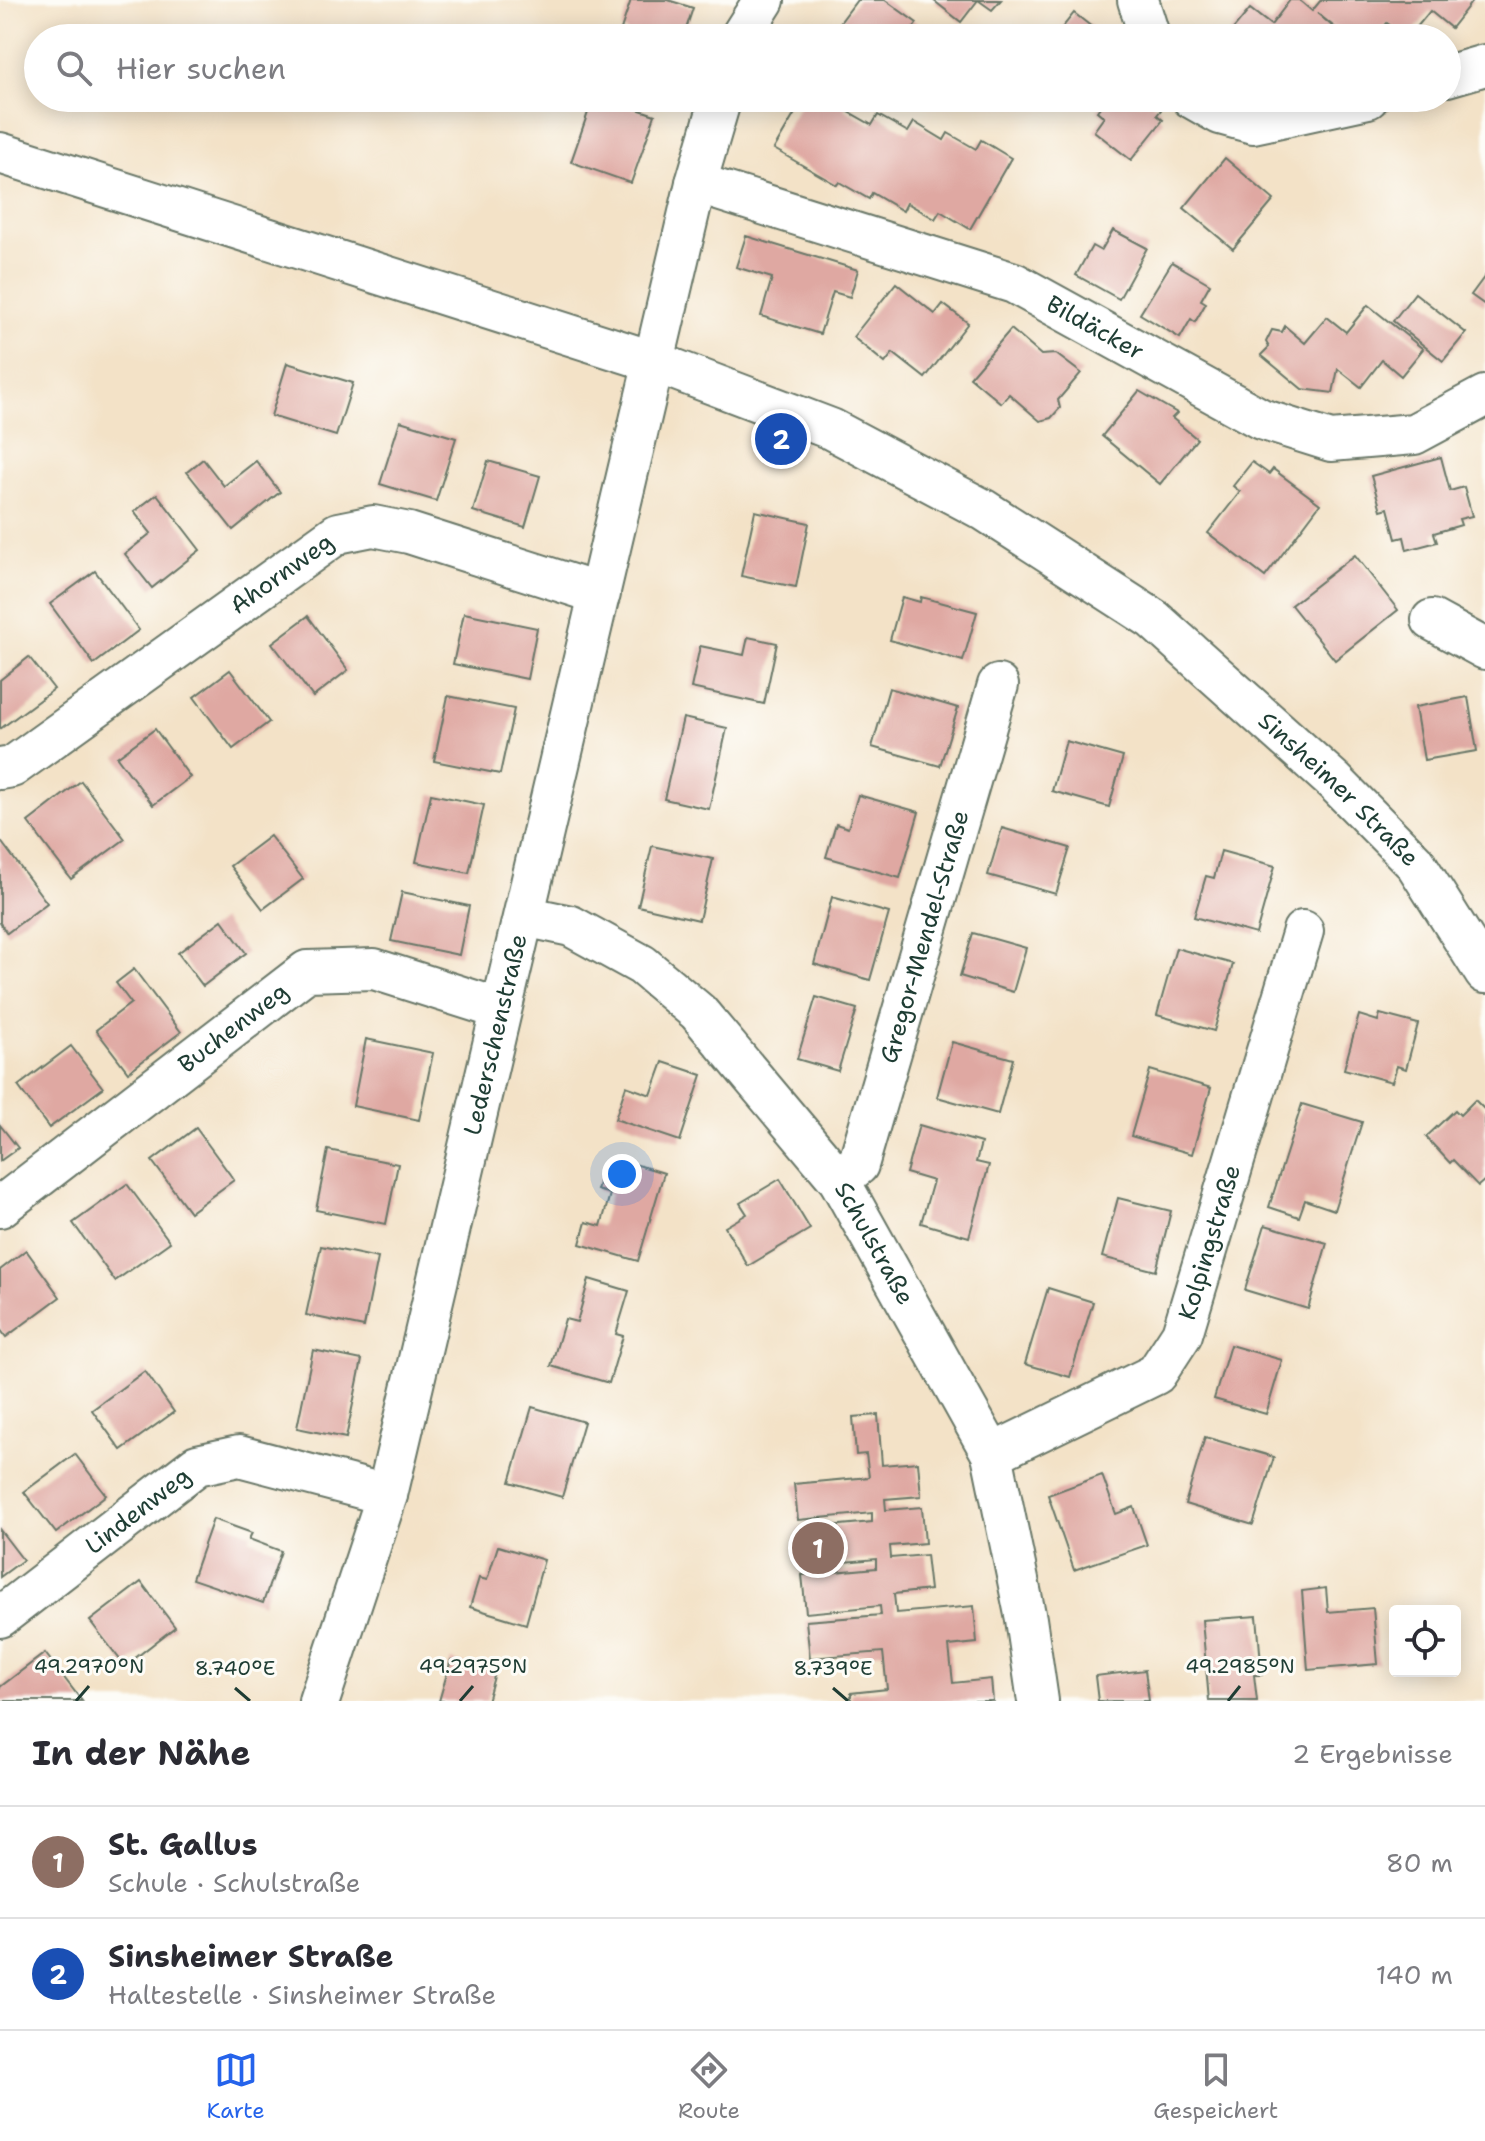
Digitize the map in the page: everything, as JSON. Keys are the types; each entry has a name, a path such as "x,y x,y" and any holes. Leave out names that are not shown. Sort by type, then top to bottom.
{"street":[{"path":"749,24 764,0"},
{"path":"1138,0 1146,24"},
{"path":"1461,72 1485,65"},
{"name":"Lederschenstraße","path":"319,1701 387,1495 696,183 717,112"},
{"path":"1216,112 1253,123 1304,112"},
{"name":"Sinsheimer Straße","path":"0,153 655,362 831,429 984,510 1153,619 1335,782 1416,864 1485,973"},
{"name":"Bildäcker","path":"696,183 1014,283 1261,419 1331,441 1414,434 1485,396"},
{"name":"Ahornweg","path":"0,769 12,767 338,533 373,526 409,533 600,594"},
{"path":"1432,620 1485,649"},
{"name":"Gregor-Mendel-Straße","path":"839,1180 858,1165 998,685"},
{"name":"Schulstraße","path":"524,916 571,926 642,965 698,1012 839,1180 992,1454 1026,1619 1038,1701"},
{"name":"Kolpingstraße","path":"992,1454 1156,1374 1182,1334 1303,931"},
{"name":"Buchenweg","path":"0,1207 307,971 374,969 500,1009"},
{"name":"Lindenweg","path":"0,1617 197,1465 239,1456 387,1495"}],"building":[{"path":"631,0 668,0 693,8 688,24 623,24"},
{"path":"857,0 885,0 917,23 916,24 839,24"},
{"path":"933,0 978,0 961,22"},
{"path":"978,0 1001,0 992,10"},
{"path":"1290,0 1299,0 1312,11 1321,0 1473,0 1454,24 1446,24 1430,11 1419,24 1331,24 1317,13 1330,24 1272,24"},
{"path":"1250,9 1270,24 1238,24"},
{"path":"1074,13 1088,24 1065,24"},
{"path":"588,112 646,112 655,115 631,183 571,162"},
{"path":"796,112 849,112 872,125 878,115 908,132 914,122 944,140 948,133 976,149 981,140 1011,158 970,229 940,211 935,219 907,203 903,211 872,193 869,199 839,182 837,185 774,149"},
{"path":"1098,112 1159,112 1157,115 1163,120 1131,160 1094,131 1104,117"},
{"path":"1225,158 1274,200 1233,249 1184,208"},
{"path":"1113,230 1147,248 1119,299 1076,275 1092,246 1101,251"},
{"path":"746,236 858,270 850,297 833,292 820,334 761,316 772,278 736,267"},
{"path":"1172,262 1210,284 1201,300 1206,303 1195,322 1191,319 1180,338 1140,314"},
{"path":"1485,276 1485,305 1471,295"},
{"path":"896,283 935,314 943,304 968,323 925,378 893,353 885,363 853,337"},
{"path":"1415,293 1466,333 1443,361 1393,321"},
{"path":"1368,305 1423,349 1401,376 1382,360 1361,387 1338,369 1333,393 1302,389 1261,355 1269,347 1266,342 1272,330 1282,332 1285,326 1305,343 1327,317 1346,332"},
{"path":"1011,329 1041,355 1056,354 1081,373 1058,400 1060,408 1051,418 1040,421 1009,394 1001,403 970,377"},
{"path":"287,363 353,383 336,436 271,416"},
{"path":"1139,391 1177,413 1172,418 1197,439 1160,484 1102,436"},
{"path":"400,421 456,438 436,501 380,484"},
{"path":"1441,457 1450,491 1464,487 1472,516 1459,519 1461,525 1434,533 1437,542 1407,550 1404,537 1396,539 1388,508 1381,510 1371,476"},
{"path":"203,459 224,486 256,461 280,492 233,530 187,472"},
{"path":"488,461 540,476 525,527 473,511"},
{"path":"1252,462 1269,474 1273,469 1320,504 1265,577 1208,533 1240,492 1233,486"},
{"path":"157,494 200,550 152,588 125,554 151,533 134,512"},
{"path":"755,511 809,523 796,587 741,576"},
{"path":"1355,555 1398,610 1335,660 1291,605"},
{"path":"95,571 139,630 94,664 50,604"},
{"path":"902,597 920,602 921,597 977,612 963,661 890,640"},
{"path":"464,613 537,628 527,679 453,664"},
{"path":"308,616 348,670 313,697 272,643"},
{"path":"748,637 777,643 764,704 691,688 700,646 744,655"},
{"path":"29,657 54,689 0,729 0,680"},
{"path":"230,670 269,722 233,749 194,697"},
{"path":"889,688 958,708 940,766 872,747"},
{"path":"448,696 514,709 500,774 434,761"},
{"path":"1468,697 1477,751 1424,760 1415,707"},
{"path":"683,718 727,728 709,809 664,799"},
{"path":"155,729 190,777 153,805 117,757"},
{"path":"1066,741 1123,757 1109,807 1052,791"},
{"path":"81,781 125,839 71,879 28,822"},
{"path":"431,794 484,805 469,873 416,862"},
{"path":"858,795 919,812 900,878 826,857 836,824 848,828"},
{"path":"1002,828 1070,848 1056,894 988,875"},
{"path":"270,836 303,879 263,909 230,866"},
{"path":"0,840 47,903 7,933 0,923"},
{"path":"652,846 713,859 699,920 638,906"},
{"path":"1221,851 1275,866 1256,934 1194,917 1206,876 1214,878"},
{"path":"402,892 469,906 459,955 391,941"},
{"path":"832,897 889,913 870,980 814,964"},
{"path":"222,920 246,953 203,986 178,953"},
{"path":"973,933 1026,948 1013,992 960,976"},
{"path":"1176,948 1233,964 1214,1031 1157,1015"},
{"path":"134,969 181,1032 128,1072 96,1030 131,1003 116,983"},
{"path":"816,997 857,1009 838,1071 797,1059"},
{"path":"1380,1014 1418,1024 1406,1069 1397,1066 1392,1082 1344,1069 1359,1015 1378,1021"},
{"path":"366,1039 433,1053 419,1120 353,1106"},
{"path":"952,1042 1013,1059 998,1114 937,1097"},
{"path":"71,1046 103,1088 49,1128 18,1086"},
{"path":"663,1062 702,1075 680,1141 615,1119 626,1086 651,1095"},
{"path":"1150,1070 1211,1088 1192,1154 1131,1136"},
{"path":"1475,1100 1485,1110 1485,1180 1478,1186 1453,1160 1450,1163 1426,1137 1455,1110 1460,1115"},
{"path":"1302,1104 1362,1122 1334,1210 1305,1200 1299,1217 1269,1207"},
{"path":"0,1125 18,1148 0,1161"},
{"path":"919,1125 981,1143 976,1162 989,1165 969,1237 921,1223 933,1181 906,1173"},
{"path":"196,1128 234,1180 190,1212 152,1161"},
{"path":"328,1150 398,1164 386,1224 316,1210"},
{"path":"631,1163 664,1173 638,1261 580,1244 586,1222 601,1226 610,1194 597,1190 603,1169 626,1176"},
{"path":"780,1179 810,1229 748,1266 725,1227 747,1214 740,1203"},
{"path":"127,1184 170,1242 115,1281 73,1223"},
{"path":"1118,1198 1171,1211 1156,1271 1102,1257"},
{"path":"1265,1225 1327,1243 1308,1309 1245,1290"},
{"path":"321,1246 378,1258 364,1327 306,1315"},
{"path":"26,1250 60,1297 6,1337 0,1329 0,1270"},
{"path":"589,1279 629,1291 616,1334 623,1336 609,1383 551,1366 565,1319 577,1322"},
{"path":"1048,1288 1093,1302 1070,1377 1025,1364"},
{"path":"1230,1345 1282,1360 1266,1414 1214,1399"},
{"path":"313,1350 362,1360 346,1438 297,1428"},
{"path":"145,1371 174,1412 121,1450 92,1410"},
{"path":"532,1407 584,1422 562,1497 510,1482"},
{"path":"878,1415 882,1465 918,1462 921,1496 885,1499 886,1510 922,1507 925,1543 890,1546 891,1558 926,1555 930,1590 894,1594 896,1613 974,1606 977,1643 949,1646 953,1683 991,1679 993,1701 851,1701 851,1693 887,1689 883,1652 810,1658 806,1621 881,1615 880,1606 806,1613 802,1575 876,1568 876,1559 801,1566 798,1529 872,1522 872,1513 798,1520 794,1484 869,1477 866,1454 856,1455 853,1417"},
{"path":"1205,1437 1274,1457 1253,1525 1185,1504"},
{"path":"75,1454 106,1495 56,1533 24,1492"},
{"path":"1102,1475 1116,1514 1134,1507 1147,1545 1074,1570 1048,1495"},
{"path":"213,1519 252,1533 249,1539 281,1551 263,1603 192,1579"},
{"path":"0,1530 23,1560 0,1577"},
{"path":"498,1546 544,1560 526,1624 470,1607 479,1578 487,1580"},
{"path":"141,1582 175,1627 125,1666 90,1621"},
{"path":"1326,1588 1328,1612 1373,1608 1378,1664 1308,1670 1302,1591"},
{"path":"1257,1616 1262,1675 1254,1675 1257,1701 1209,1701 1202,1620"},
{"path":"45,1653 82,1701 0,1701 0,1687"},
{"path":"451,1660 495,1673 487,1701 439,1701"},
{"path":"1145,1670 1149,1701 1098,1701 1095,1676"}],"place":[{"name":"Sinsheimer Straße","path":"781,439"},
{"name":"St. Gallus","path":"818,1548"}]}
